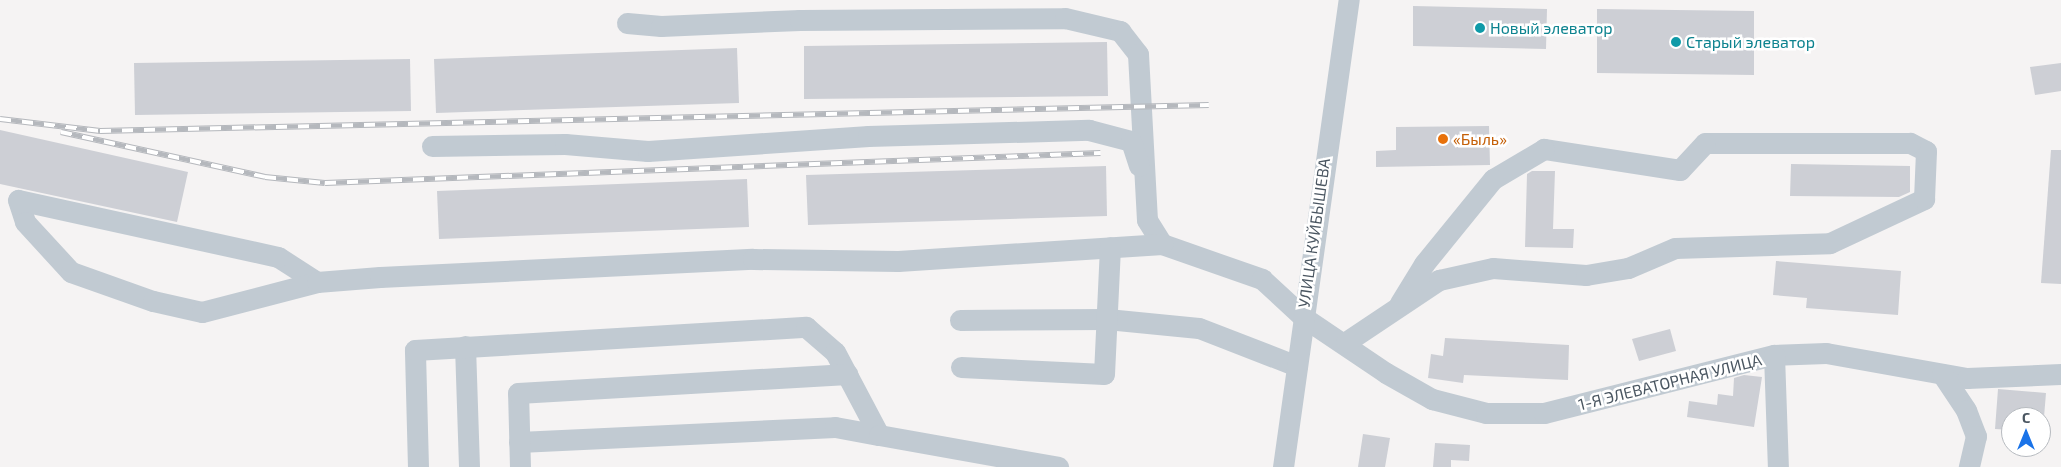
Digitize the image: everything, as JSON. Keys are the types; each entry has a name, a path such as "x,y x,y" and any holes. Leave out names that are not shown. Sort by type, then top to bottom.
{"street":[{"name":"УЛИЦА КУЙБЫШЕВА","path":"1283,467 1349,0"},
{"path":"627,23 661,26 800,20 1065,18 1120,31 1138,54 1146,220 1162,244"},
{"path":"432,146 565,144 648,151 868,136 1089,130 1131,141 1144,186"},
{"path":"1346,342 1400,304 1440,280 1493,268 1586,275 1628,268 1675,248 1830,243 1924,199 1926,151 1910,143 1705,143 1680,170 1544,148 1493,179 1424,264 1400,304"},
{"path":"317,282 278,257 18,200 25,222 72,272 152,301 202,312 317,282 753,259 898,261 1162,244"},
{"name":"1-Я ЭЛЕВАТОРНАЯ УЛИЦА","path":"1162,244 1262,279 1303,317 1346,342 1386,372 1432,399 1486,414 1544,414 1774,356 1826,353 1967,378 2061,374"},
{"path":"961,367 1104,374 1110,247"},
{"path":"960,320 1107,319 1199,328 1297,366"},
{"path":"418,467 415,350 465,346 806,326 835,352 879,435"},
{"path":"465,346 469,467"},
{"path":"1774,356 1778,467"},
{"path":"520,467 518,393 847,374"},
{"path":"1942,374 1976,436 1969,467"},
{"path":"519,442 835,427 1058,467"}],"building":[{"name":"Новый элеватор","path":"1413,6 1547,9 1546,49 1413,46"},
{"name":"Старый элеватор","path":"1597,9 1754,11 1754,75 1597,73"},
{"path":"1107,42 1108,96 804,99 804,46"},
{"path":"737,48 739,103 436,113 434,59"},
{"path":"410,59 411,111 135,115 134,63"},
{"path":"2061,63 2061,91 2035,95 2030,67"},
{"name":"«Быль»","path":"1489,126 1490,165 1376,167 1376,151 1396,150 1396,127"},
{"path":"0,130 188,172 177,222 0,184"},
{"path":"2051,150 2061,150 2061,284 2041,283"},
{"path":"1791,164 1910,166 1910,192 1899,197 1790,196"},
{"path":"1106,166 1107,216 808,225 806,175"},
{"path":"1532,171 1555,171 1553,229 1574,229 1573,248 1525,247 1527,174"},
{"path":"747,179 749,227 439,239 437,191"},
{"path":"1776,261 1901,271 1898,315 1806,308 1807,298 1773,295"},
{"path":"1670,329 1676,351 1639,361 1632,339"},
{"path":"1445,338 1569,345 1568,380 1464,375 1463,383 1428,378 1431,354 1443,356"},
{"path":"1744,375 1762,377 1754,427 1687,417 1689,401 1717,405 1718,394 1733,396 1734,378"},
{"path":"1998,389 2046,393 2045,407 2001,407 2001,429 1995,429"},
{"path":"1363,434 1390,438 1385,467 1358,467"},
{"path":"1435,443 1470,445 1469,461 1451,460 1451,467 1433,467"}],"railway":[{"path":"0,119 100,131 1209,105"},
{"path":"61,132 265,177 325,183 1100,153"}],"place":[{"name":"Новый элеватор","path":"1480,28"},
{"name":"Старый элеватор","path":"1676,42"},
{"name":"«Быль»","path":"1443,139"}]}
